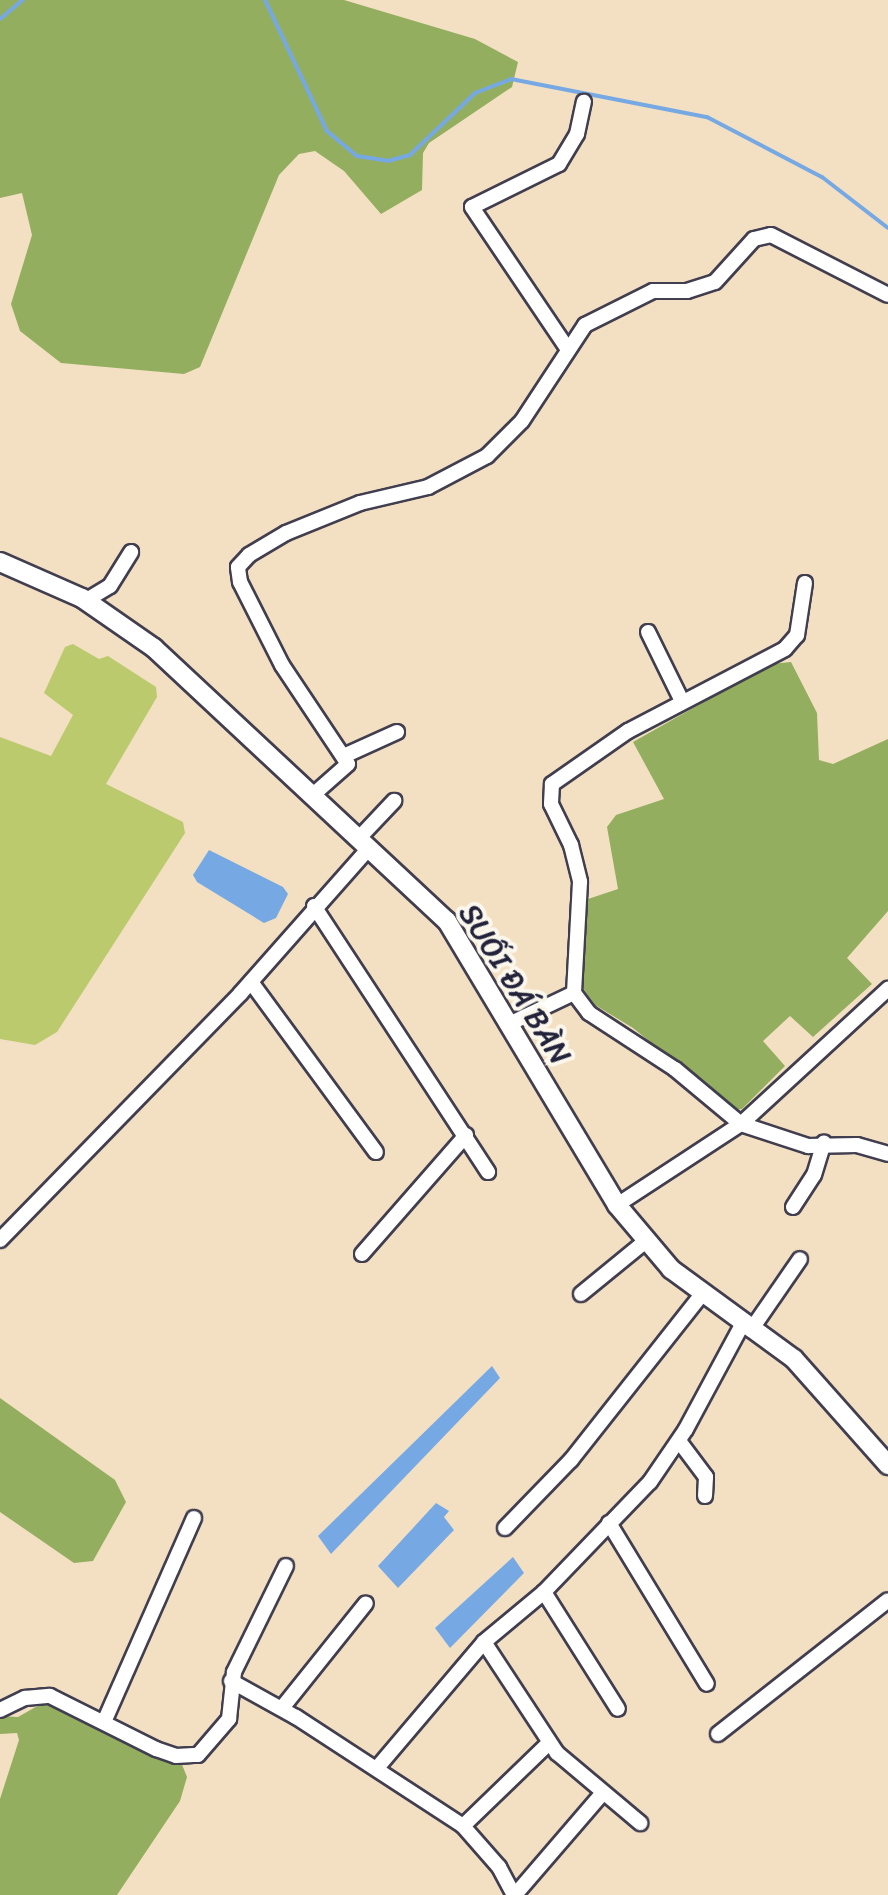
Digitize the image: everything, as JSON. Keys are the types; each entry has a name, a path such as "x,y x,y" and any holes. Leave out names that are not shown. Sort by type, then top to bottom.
{"street":[{"path":"567,348 472,207 559,164 577,134 584,102"},
{"path":"314,794 342,772 348,764 346,755 282,665 240,582 238,567 286,533 360,503 428,487 487,456 522,421 567,348 585,325 653,291 687,291 715,282 754,239 771,235 888,295"},
{"path":"85,601 110,586 131,552"},
{"name":"SUỐI ĐÁ BÀN","path":"0,562 85,601 154,648 447,921 617,1205 671,1269 794,1359 888,1465"},
{"path":"805,583 793,642 628,731 549,790 580,882 574,993 589,1013 675,1069 741,1124 808,1146 824,1143 888,1154"},
{"path":"648,632 682,701"},
{"path":"346,755 397,732"},
{"path":"0,1240 251,982 365,842 394,801"},
{"path":"314,906 488,1172"},
{"path":"251,982 376,1152"},
{"path":"617,1205 741,1124 888,989"},
{"path":"509,1024 574,993"},
{"path":"362,1254 466,1135"},
{"path":"793,1207 814,1175 824,1143"},
{"path":"581,1294 647,1240"},
{"path":"377,1768 484,1642 544,1592 650,1482 679,1441 747,1327 800,1259"},
{"path":"505,1528 571,1460 703,1293"},
{"path":"679,1441 706,1477 705,1496"},
{"path":"104,1722 194,1518"},
{"path":"609,1523 707,1684"},
{"path":"0,1710 25,1698 50,1696 156,1749 176,1756 198,1755 229,1719 231,1681 286,1566"},
{"path":"544,1592 618,1709"},
{"path":"718,1734 888,1600"},
{"path":"282,1708 366,1603"},
{"path":"484,1642 549,1743 601,1795 640,1823"},
{"path":"231,1681 282,1708 463,1826 499,1867 514,1895 601,1795"},
{"path":"463,1826 549,1743"}],"green space":[{"path":"0,0 344,0 475,39 518,62 512,87 429,143 423,153 422,190 381,214 344,171 315,151 299,154 279,175 200,367 184,374 61,363 20,331 11,304 32,235 22,193 0,198"},
{"path":"73,644 99,659 108,656 156,687 157,697 106,784 183,822 185,833 57,1032 35,1045 0,1039 0,737 51,756 73,715 44,693 65,647"},
{"path":"791,662 817,713 819,760 833,764 888,739 888,911 847,958 872,984 813,1037 790,1016 763,1041 785,1066 742,1109 733,1110 633,1028 595,1005 580,984 585,900 618,889 607,827 616,815 664,799 633,742 771,664"},
{"path":"0,1398 115,1480 126,1502 93,1561 74,1563 0,1512"},
{"path":"48,1700 181,1762 187,1777 180,1801 117,1895 0,1895 0,1799 19,1740 17,1733 0,1734 0,1716 18,1717"}],"water":[{"path":"209,850 283,887 288,894 276,918 264,923 197,882 193,875"},
{"path":"492,1366 500,1378 331,1554 318,1536"},
{"path":"436,1503 449,1511 444,1517 454,1530 398,1588 378,1566"},
{"path":"513,1557 524,1573 450,1648 435,1628"}],"waterway":[{"path":"0,19 23,0"},
{"path":"265,0 327,131 357,156 388,161 410,155 475,93 511,79 707,117 822,177 888,228"}]}
